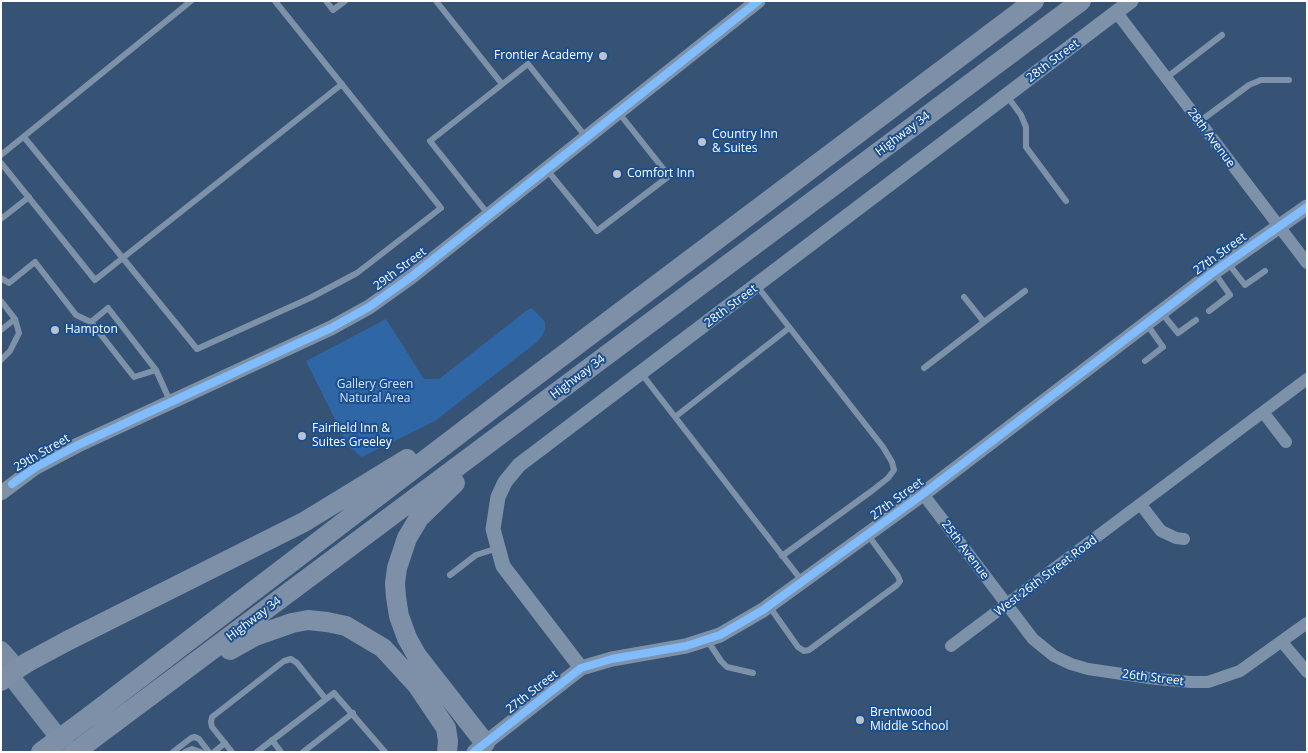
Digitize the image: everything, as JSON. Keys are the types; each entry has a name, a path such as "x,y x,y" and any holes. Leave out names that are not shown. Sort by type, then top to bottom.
{"highway":[{"name":"Highway 34","path":"75,752 95,724 509,396 1034,1"},
{"name":"Highway 34","path":"41,752 174,680 1081,1"},
{"path":"4,676 69,640 304,522 389,471 470,418 509,396"},
{"path":"478,749 407,638 399,616 395,583 401,552 418,518 494,450 509,428"},
{"path":"174,680 255,636 292,622 308,620 346,626 383,648 417,685 446,728 447,752"},
{"path":"417,685 433,697 450,714 478,749"}],"main road":[{"path":"1,650 10,660 4,676 70,752"}],"street":[{"name":"29th Street","path":"1,493 36,467 78,445 332,328 370,307 411,277 758,1"},
{"name":"28th Street","path":"582,668 503,566 493,529 498,497 505,482 519,465 1131,1"},
{"name":"28th Avenue","path":"1116,13 1307,263"},
{"name":"27th Street","path":"478,749 582,668 612,659 686,646 720,635 742,624 868,535 1214,272 1307,207"},
{"name":"West 26th Street Road","path":"951,646 1307,379"},
{"path":"1263,412 1286,442"},
{"name":"25th Avenue","path":"923,494 1007,605"},
{"path":"1141,505 1161,531 1176,538 1184,539"},
{"name":"26th Street","path":"1007,605 1033,639 1054,656 1071,664 1088,670 1190,682 1208,682 1240,672 1307,623"},
{"path":"1282,642 1307,672"}],"lane":[{"path":"1,155 190,1"},
{"path":"24,137 197,349 310,298 357,273 441,208 275,1"},
{"path":"326,1 333,10 345,1"},
{"path":"436,1 502,84"},
{"path":"1166,78 1222,35"},
{"path":"488,215 430,141 528,64 586,137"},
{"path":"1199,122 1249,85 1261,80 1289,80"},
{"path":"1,162 96,280 342,84"},
{"path":"1007,96 1021,115 1026,127 1026,147 1066,200"},
{"path":"546,169 598,231 669,176 618,112"},
{"path":"1,219 29,197"},
{"path":"1,278 9,282 34,262 76,315 91,322 134,377 156,370"},
{"path":"1228,263 1245,285 1265,271"},
{"path":"1209,311 1230,295 1214,272"},
{"path":"757,286 883,447 892,462 894,470 888,478 873,490 782,556"},
{"path":"924,368 1025,291"},
{"path":"964,296 984,322"},
{"path":"1,301 15,319 19,333 17,341 1,360"},
{"path":"91,322 108,308 156,370 171,402"},
{"path":"1161,312 1178,333 1196,320"},
{"path":"1,330 15,319"},
{"path":"1145,361 1163,347 1146,323"},
{"path":"675,417 790,328"},
{"path":"641,373 802,582"},
{"path":"769,606 798,647 804,651 809,650 900,581 868,535"},
{"path":"450,575 476,554 498,548"},
{"path":"706,639 727,667 753,673"},
{"path":"232,752 212,727 212,717 284,661 291,659 297,663 326,698"},
{"path":"257,752 334,692 384,752"},
{"path":"303,752 353,713"},
{"path":"173,752 195,737 199,739 209,752"},
{"path":"272,740 281,752"},
{"path":"214,752 225,743"},
{"path":"186,752 192,749 201,752"}],"green space":[{"name":"Gallery Green Natural Area","path":"532,308 545,322 545,329 537,342 435,421 362,457 348,446 306,361 386,319 424,379 439,379"}],"cycle path":[{"path":"12,484 36,467 78,445 331,328 369,307 411,277 758,1"},
{"path":"474,752 581,668 612,659 686,646 720,635 763,610 923,494 1211,274 1307,207"}],"place":[{"name":"Frontier Academy","path":"603,56"},
{"name":"Country Inn & Suites","path":"702,142"},
{"name":"Comfort Inn","path":"617,174"},
{"name":"Hampton","path":"55,330"},
{"name":"Fairfield Inn & Suites Greeley","path":"302,436"},
{"name":"Brentwood Middle School","path":"860,720"}]}
